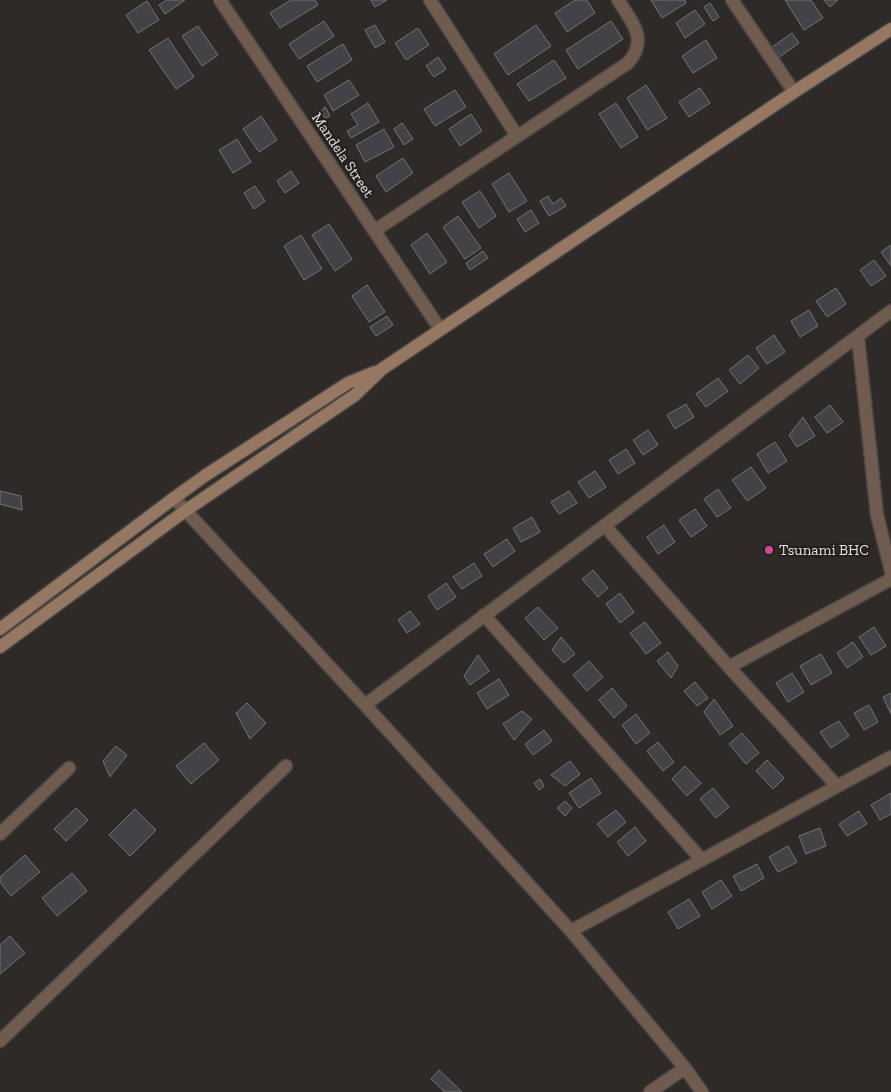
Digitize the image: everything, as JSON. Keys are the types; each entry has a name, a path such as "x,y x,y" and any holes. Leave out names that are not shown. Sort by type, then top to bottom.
{"main road":[{"path":"0,647 185,511 355,394 382,369 891,29"},
{"path":"0,629 174,498 320,400 348,383 382,369"}],"street":[{"name":"Mandela Street","path":"220,0 440,329"},
{"path":"374,231 628,63 637,50 637,30 618,0"},
{"path":"732,0 794,92"},
{"path":"434,1 517,136"},
{"path":"365,705 891,311"},
{"path":"858,337 874,496 891,571"},
{"path":"174,498 571,931 686,1068 702,1092"},
{"path":"605,526 837,786"},
{"path":"729,667 891,579"},
{"path":"484,616 702,860"},
{"path":"571,931 891,756"},
{"path":"0,1041 286,766"},
{"path":"0,834 69,768"},
{"path":"650,1092 686,1068"}],"building":[{"path":"167,0 185,0 165,14 159,5"},
{"path":"291,0 315,0 318,5 280,28 270,13"},
{"path":"371,0 387,0 375,7"},
{"path":"575,0 587,0 595,13 567,32 555,13"},
{"path":"651,0 685,0 686,3 662,18"},
{"path":"785,0 811,0 823,18 804,30"},
{"path":"824,0 838,0 830,7"},
{"path":"147,1 159,20 138,33 126,15"},
{"path":"710,3 719,17 713,21 704,7"},
{"path":"695,10 705,24 685,38 676,23"},
{"path":"324,21 334,36 299,59 289,44"},
{"path":"611,21 623,39 578,69 566,50"},
{"path":"375,25 385,42 375,48 365,30"},
{"path":"536,25 551,46 508,75 494,54"},
{"path":"198,26 218,55 202,66 182,36"},
{"path":"418,28 429,45 406,60 395,43"},
{"path":"792,33 799,43 778,58 771,48"},
{"path":"168,38 194,77 176,89 149,50"},
{"path":"706,40 717,58 693,73 682,56"},
{"path":"343,44 352,60 317,82 307,66"},
{"path":"438,57 446,69 434,77 426,66"},
{"path":"554,60 566,78 529,101 517,84"},
{"path":"349,80 359,95 333,111 324,95"},
{"path":"646,85 667,118 647,130 627,98"},
{"path":"700,88 710,103 689,117 679,102"},
{"path":"455,90 466,107 435,126 424,109"},
{"path":"368,103 379,122 351,138 347,131 358,125 351,114"},
{"path":"616,103 638,137 621,148 599,114"},
{"path":"325,107 330,116 325,118 321,111"},
{"path":"471,114 482,131 460,146 449,129"},
{"path":"261,116 277,140 259,152 243,129"},
{"path":"402,123 413,139 404,145 394,129"},
{"path":"384,129 394,147 365,162 356,145"},
{"path":"237,139 251,162 233,173 219,150"},
{"path":"403,158 413,173 386,192 376,176"},
{"path":"291,171 299,183 285,193 277,181"},
{"path":"509,173 527,201 509,212 492,184"},
{"path":"255,186 265,201 254,209 244,193"},
{"path":"480,191 496,216 479,228 462,202"},
{"path":"548,196 553,204 561,198 566,206 549,216 540,201"},
{"path":"531,210 539,223 525,232 517,219"},
{"path":"458,216 481,248 465,259 443,227"},
{"path":"329,224 352,259 335,271 312,235"},
{"path":"427,233 447,262 430,274 411,245"},
{"path":"301,235 322,269 304,280 284,246"},
{"path":"891,245 891,266 881,252"},
{"path":"483,251 488,258 470,270 466,263"},
{"path":"874,260 886,276 871,286 860,270"},
{"path":"367,285 385,312 369,322 352,296"},
{"path":"836,288 846,304 827,317 816,301"},
{"path":"809,310 818,326 800,337 791,321"},
{"path":"387,316 393,325 376,336 370,327"},
{"path":"774,335 785,352 767,364 756,348"},
{"path":"748,355 759,368 740,384 729,370"},
{"path":"718,378 728,391 706,407 696,394"},
{"path":"686,404 694,417 675,429 667,415"},
{"path":"830,405 843,422 827,433 815,417"},
{"path":"803,417 815,436 797,447 789,435"},
{"path":"648,430 658,445 643,455 633,440"},
{"path":"775,442 787,461 768,473 757,454"},
{"path":"626,449 635,463 618,474 609,460"},
{"path":"751,467 766,488 747,501 732,480"},
{"path":"595,471 606,487 589,498 578,482"},
{"path":"718,489 731,508 717,517 704,499"},
{"path":"0,491 21,496 22,510 0,504"},
{"path":"569,491 577,503 559,514 551,502"},
{"path":"695,509 707,526 691,537 679,520"},
{"path":"532,517 540,532 521,542 513,528"},
{"path":"664,525 675,542 658,554 647,537"},
{"path":"507,539 515,551 493,567 484,554"},
{"path":"474,563 482,576 462,589 453,577"},
{"path":"593,570 608,588 598,597 582,579"},
{"path":"446,583 456,597 437,610 428,596"},
{"path":"620,593 634,612 620,623 606,604"},
{"path":"538,607 558,628 544,640 525,618"},
{"path":"410,611 420,624 407,633 398,620"},
{"path":"645,622 661,643 646,654 630,633"},
{"path":"874,627 886,646 871,655 859,637"},
{"path":"561,637 575,654 564,663 552,650"},
{"path":"853,642 863,657 847,668 837,653"},
{"path":"668,652 678,666 671,678 657,661"},
{"path":"821,654 832,673 811,685 800,666"},
{"path":"478,655 489,671 470,685 464,676"},
{"path":"589,661 603,677 587,691 573,675"},
{"path":"792,673 804,692 788,702 776,683"},
{"path":"499,679 509,695 487,709 477,693"},
{"path":"695,682 708,698 697,706 684,691"},
{"path":"612,688 627,706 614,718 599,700"},
{"path":"891,693 891,714 883,697"},
{"path":"714,699 733,726 720,735 704,712"},
{"path":"247,703 266,723 250,739 236,713"},
{"path":"869,705 878,722 864,730 854,713"},
{"path":"522,711 532,719 514,740 503,724"},
{"path":"636,714 650,733 636,744 622,725"},
{"path":"839,721 849,736 831,748 820,732"},
{"path":"544,730 552,741 533,755 525,744"},
{"path":"742,733 759,753 746,764 729,744"},
{"path":"658,742 674,762 663,771 647,751"},
{"path":"204,743 219,760 191,784 176,766"},
{"path":"116,746 127,755 110,777 103,761"},
{"path":"767,760 784,778 773,789 756,771"},
{"path":"570,761 580,774 565,786 551,775"},
{"path":"685,766 701,783 687,796 672,779"},
{"path":"591,778 601,793 579,808 569,793"},
{"path":"540,779 544,786 539,790 534,783"},
{"path":"713,788 729,807 716,818 700,799"},
{"path":"891,793 891,814 880,820 871,805"},
{"path":"565,801 572,808 565,816 557,808"},
{"path":"76,808 88,820 66,841 54,829"},
{"path":"135,809 156,830 130,856 109,835"},
{"path":"616,810 626,822 608,837 597,824"},
{"path":"859,811 867,824 847,836 839,824"},
{"path":"635,827 646,841 628,856 617,842"},
{"path":"820,828 826,846 806,854 799,836"},
{"path":"788,846 797,862 778,872 769,857"},
{"path":"25,855 40,872 11,896 0,882 0,877"},
{"path":"757,864 764,878 741,891 733,876"},
{"path":"72,873 87,891 57,916 42,898"},
{"path":"721,880 732,896 712,909 702,892"},
{"path":"689,899 700,916 678,929 668,912"},
{"path":"10,936 25,953 0,974 0,945"},
{"path":"439,1070 462,1092 445,1092 431,1079"}],"place":[{"name":"Tsunami BHC","path":"769,550"}]}
